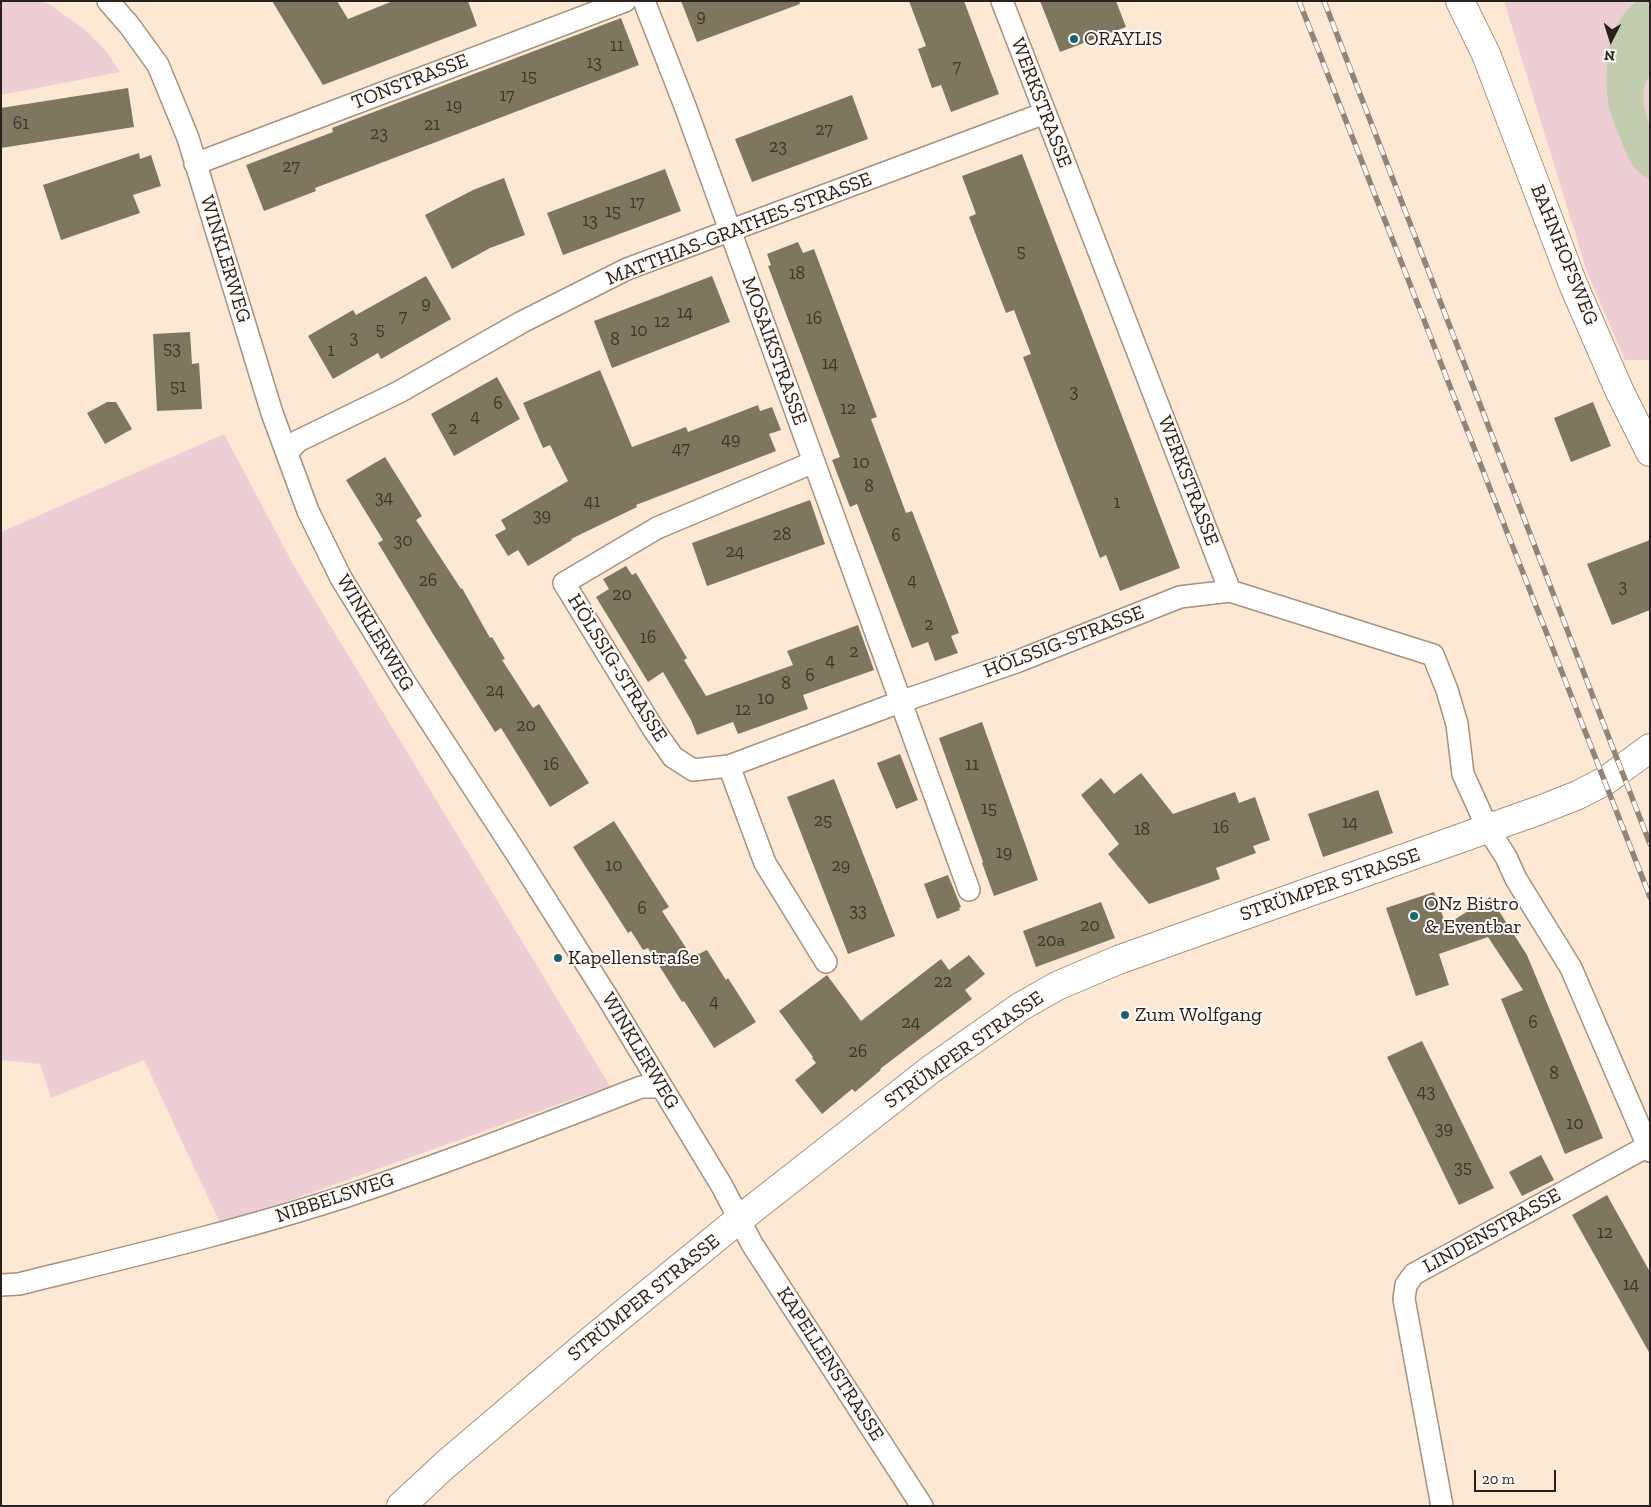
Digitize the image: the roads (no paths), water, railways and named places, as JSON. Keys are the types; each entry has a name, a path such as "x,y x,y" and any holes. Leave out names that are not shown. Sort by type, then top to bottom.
{"main road":[{"name":"BAHNHOFSWEG","path":"1460,1 1486,54"},
{"name":"BAHNHOFSWEG","path":"1471,1 1486,54 1573,284 1619,390 1650,452"},
{"name":"STRÜMPER STRASSE","path":"401,1506 445,1465 594,1338 740,1220 930,1070 1020,1006 1058,986 1118,960 1578,796 1605,781 1650,748"}],"street":[{"name":"WINKLERWEG","path":"108,1 129,25 158,64 188,138 272,413 308,511 341,578 404,681 606,996 722,1186 740,1220"},
{"name":"TONSTRASSE","path":"195,164 625,1"},
{"name":"MOSAIKSTRASSE","path":"644,1 685,106 900,702"},
{"name":"WERKSTRASSE","path":"1002,1 1230,591"},
{"name":"MATTHIAS-GRATHES-STRASSE","path":"287,453 298,440 399,392 522,322 626,269 1045,113"},
{"name":"HÖLSSIG-STRASSE","path":"814,462 657,528 564,583 654,730 673,757 693,770 729,766 900,702 1032,656 1180,597 1230,591"},
{"path":"1230,591 1433,655 1447,690 1457,724 1463,774 1488,829 1506,857 1516,879 1571,968 1649,1149"},
{"path":"900,702 968,890"},
{"path":"729,766 766,863 826,962"},
{"name":"NIBBELSWEG","path":"1,1285 18,1284 218,1234 337,1199 479,1149 641,1087 661,1087"},
{"name":"LINDENSTRASSE","path":"1442,1506 1404,1299 1406,1285 1414,1274 1649,1149"},
{"name":"KAPELLENSTRASSE","path":"740,1220 752,1244 922,1506"}],"railway":[{"path":"1299,1 1650,897"},
{"path":"1324,1 1650,844"}],"place":[{"name":"ORAYLIS","path":"1074,39"},
{"name":"ONz Bistro & Eventbar","path":"1414,916"},
{"name":"Kapellenstraße","path":"558,958"},
{"name":"Zum Wolfgang","path":"1125,1015"}]}
